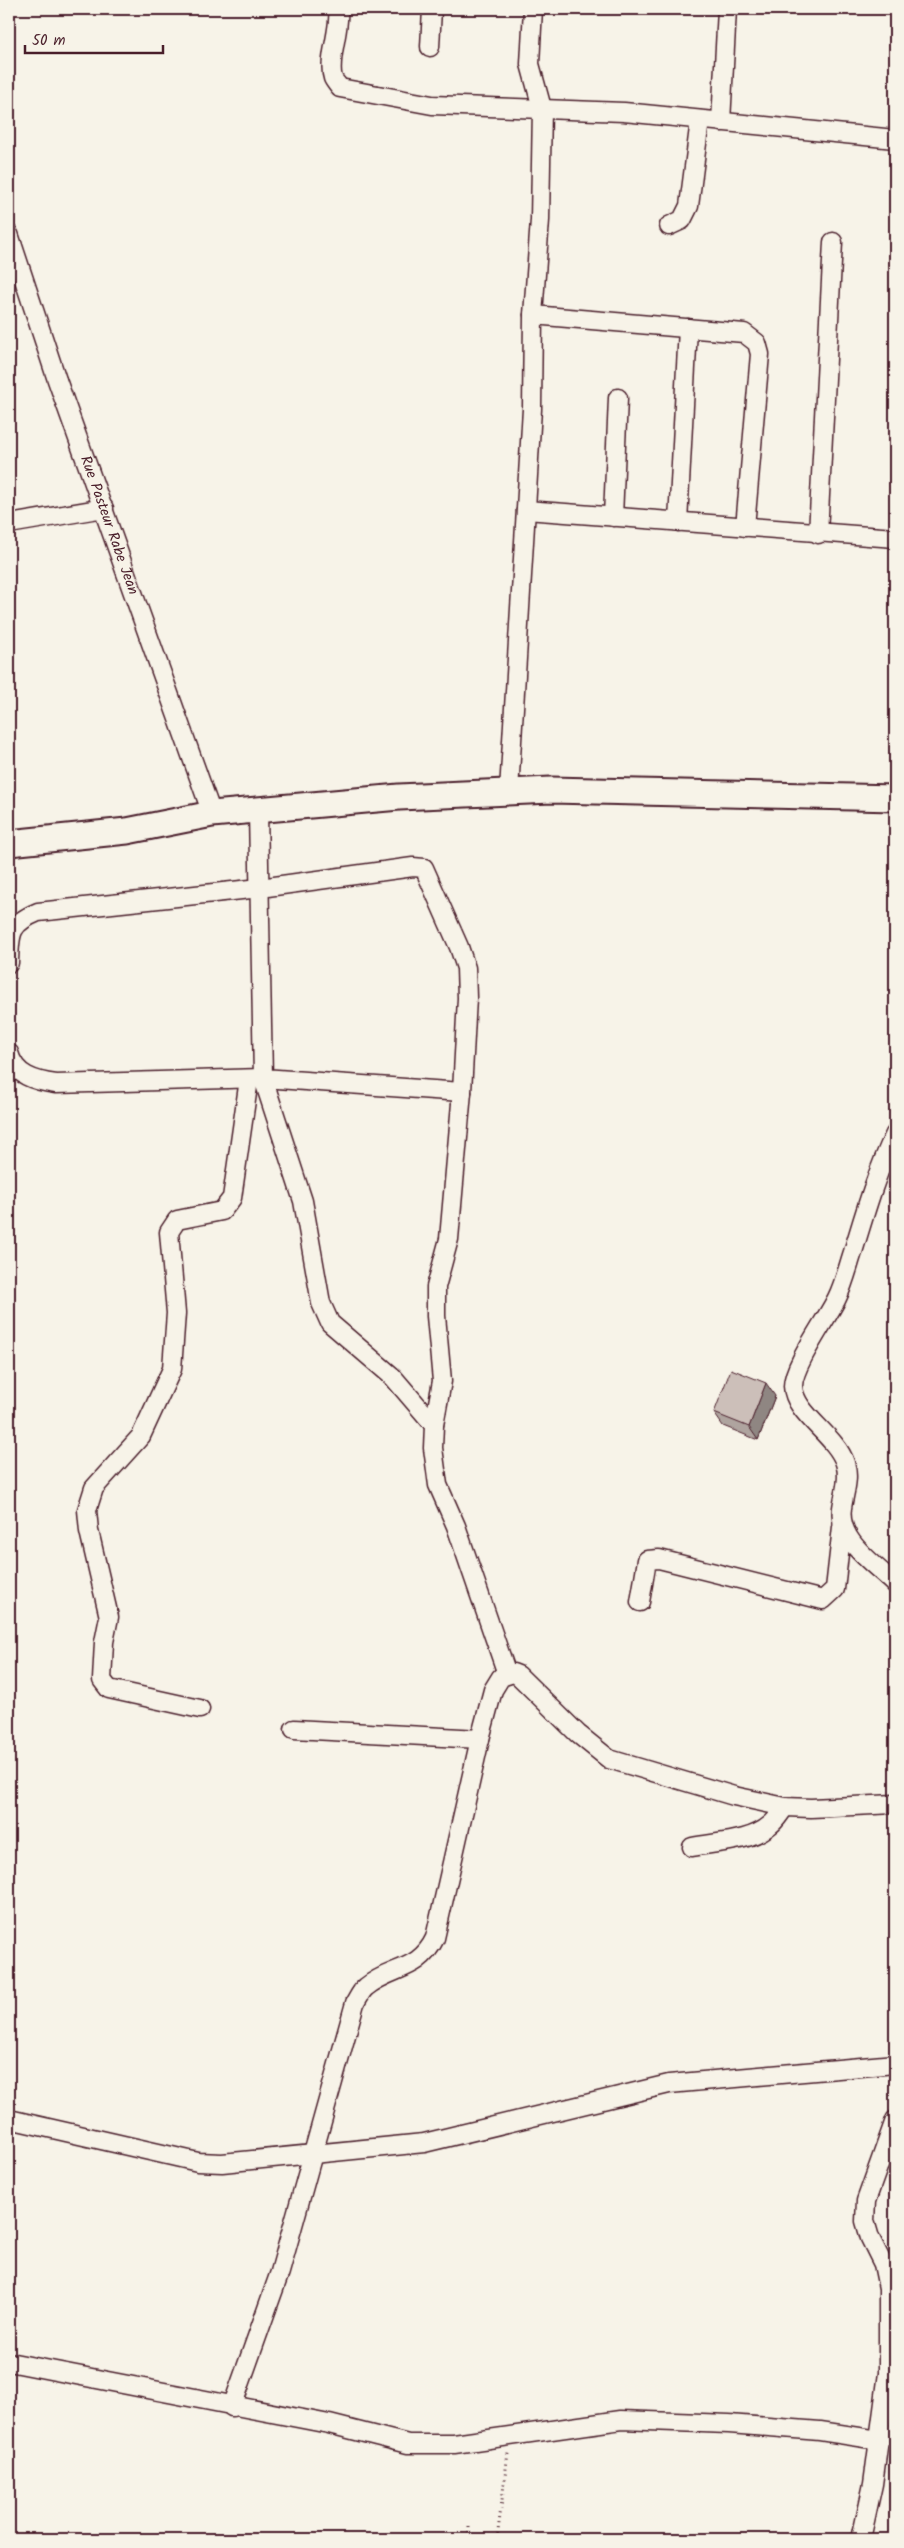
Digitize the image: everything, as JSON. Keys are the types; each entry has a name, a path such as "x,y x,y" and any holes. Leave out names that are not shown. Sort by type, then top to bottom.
{"main road":[{"path":"9,843 127,831 212,814 258,812 400,797 509,791 551,790 895,798"}],"street":[{"path":"338,9 339,18 334,50 333,78 340,88 432,105 624,112 895,139"},
{"path":"430,47 432,9"},
{"path":"509,791 532,409 533,315 540,220 542,108 530,64 533,9"},
{"path":"721,122 727,9"},
{"path":"669,226 682,220 688,206 700,120"},
{"name":"Rue Pasteur Rabe Jean","path":"9,236 57,380 212,814"},
{"path":"818,534 833,242"},
{"path":"533,315 744,333 757,343 760,354 745,527"},
{"path":"678,522 688,328"},
{"path":"613,517 618,398"},
{"path":"9,524 104,508"},
{"path":"526,510 818,534 895,538"},
{"path":"200,1709 109,1689 102,1680 104,1642 109,1618 89,1531 87,1510 94,1488 141,1436 172,1369 176,1313 168,1232 177,1220 222,1211 232,1198 256,1079 260,888 258,812"},
{"path":"9,963 12,929 22,918 38,912 260,888 413,867 424,868 452,928 466,968 467,998 462,1092 449,1239 436,1287 436,1316 442,1381 434,1425 433,1448 438,1485 456,1526 507,1674"},
{"path":"9,1053 21,1073 37,1081 56,1084 256,1079 462,1092"},
{"path":"256,1079 302,1201 321,1303 330,1323 393,1377 434,1425"},
{"path":"640,1602 647,1560 658,1559 824,1600 835,1589 842,1527 841,1509 847,1480 846,1464 831,1440 802,1408 793,1386 796,1370 838,1297 876,1180 895,1134"},
{"path":"842,1527 851,1543 895,1584"},
{"path":"232,2406 280,2272 355,2003 365,1987 412,1965 429,1952 435,1938 480,1740 493,1690 500,1677 507,1674 518,1675 578,1734 609,1759 734,1796 785,1807 811,1808 895,1804"},
{"path":"294,1729 480,1740"},
{"path":"692,1847 747,1837 761,1831 771,1825 785,1807"},
{"path":"9,2119 198,2162 222,2163 424,2144 669,2084 895,2064"},
{"path":"861,2539 884,2437 888,2373 888,2288 883,2264 870,2238 865,2221 866,2201 895,2120"},
{"path":"9,2362 329,2424 408,2444 454,2444 599,2421 646,2420 884,2437"}],"path":[{"path":"496,2539 510,2435"},
{"path":"469,2527 469,2539"}],"building":[{"path":"731,1369 766,1383 749,1427 714,1413"}]}
